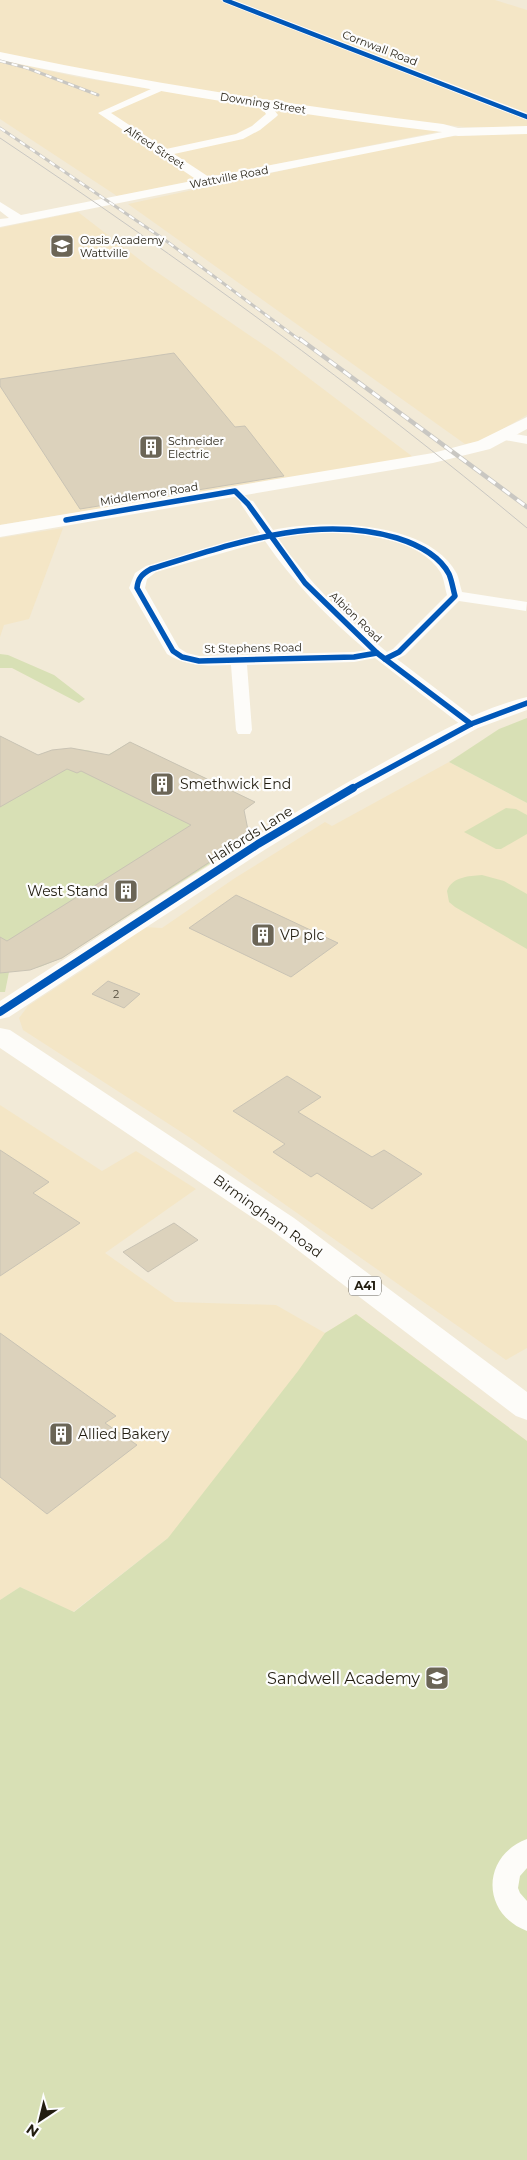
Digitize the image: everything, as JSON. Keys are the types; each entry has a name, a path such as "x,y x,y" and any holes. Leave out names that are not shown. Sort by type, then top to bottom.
{"highway":[{"name":"Birmingham Road","path":"0,1036 284,1225 527,1408"}],"street":[{"name":"Cornwall Road","path":"225,0 527,117"},
{"name":"Downing Street","path":"0,56 96,77 162,88 443,128 458,132 527,130"},
{"name":"Alfred Street","path":"162,88 103,113 207,181"},
{"path":"162,153 239,137 256,128 272,115 269,111 273,105"},
{"name":"Wattville Road","path":"0,223 425,137 458,132"},
{"path":"0,206 19,219"},
{"name":"Middlemore Road","path":"0,531 424,460 484,445 527,422"},
{"path":"504,436 527,440"},
{"name":"Albion Road","path":"248,504 305,583 381,656 470,724"},
{"name":"St Stephens Road","path":"381,656 199,661 182,657 173,651 137,588 138,580 142,574 151,569 269,534 338,527 368,530 398,537 422,547 449,574 455,596"},
{"path":"381,656 399,652 455,596 526,606"},
{"name":"St Stephens Road","path":"239,659 244,730"},
{"name":"Halfords Lane","path":"0,1012 306,815 385,769 470,724 527,703"},
{"path":"527,1851 507,1872 505,1888 509,1900 527,1919"}],"shaded area":[{"path":"0,0 495,0 527,10 527,127 465,127 373,116 118,78 0,54"},
{"path":"0,60 77,77 181,94 439,130 437,132 117,196 0,119"},
{"path":"527,133 527,415 482,441 465,444 128,204 438,137"},
{"path":"78,212 148,266 277,354 413,457 0,525 0,228"},
{"path":"63,528 29,619 4,625 0,637 0,538"},
{"path":"449,762 527,803 527,1348 506,1360 189,1137 23,1030 19,1018 28,1006 108,954 143,927 162,928 235,878 325,822 332,826"},
{"path":"0,1105 102,1171 136,1151 196,1189 105,1253 175,1302 276,1305 325,1333 356,1314 527,1441 168,1538 73,1612 20,1587 0,1600"}],"green space":[{"path":"0,654 8,655 54,675 85,699 79,703 12,668 0,668"},
{"path":"527,718 527,803 449,762 499,729"},
{"path":"0,736 38,755 64,749 77,749 91,751 88,754 99,760 130,742 255,802 239,813 246,823 247,835 236,847 62,958 40,967 9,972 5,992 0,992"},
{"path":"506,808 516,809 527,815 527,834 501,849 496,849 464,832"},
{"path":"482,875 504,881 527,894 527,949 449,902 447,891 449,886 457,880 466,877"},
{"path":"356,1314 527,1441 527,2160 0,2160 0,1600 20,1587 74,1612 168,1538 298,1371 325,1333"}],"building":[{"name":"Schneider Electric","path":"174,353 235,427 245,426 284,476 80,509 0,386 0,379"},
{"path":"0,736 38,755 52,750 71,748 109,755 130,742 255,802 244,810 248,830 245,839 62,958 30,970 0,973 0,937 7,941 191,825 81,771 77,773 67,769 0,807"},
{"name":"VP plc","path":"236,895 338,943 291,977 189,928"},
{"path":"108,981 140,994 124,1008 92,994"},
{"path":"287,1076 321,1097 298,1112 372,1157 384,1150 422,1174 372,1209 317,1173 311,1177 273,1152 285,1144 233,1111"},
{"path":"0,1150 49,1182 33,1193 80,1223 0,1276"},
{"path":"174,1223 198,1240 148,1272 123,1252"},
{"name":"Allied Bakery","path":"0,1333 116,1416 105,1423 137,1445 47,1514 0,1477"}],"tram line":[{"path":"0,138 135,230 268,326 399,425 527,528"}],"railway":[{"path":"0,61 27,68 98,95"},
{"path":"0,128 165,240 301,341"},
{"path":"300,339 527,507"}],"cycle path":[{"path":"225,0 527,117"},
{"path":"66,520 235,491 248,504 305,583 377,653 471,724"},
{"path":"377,653 354,657 199,661 182,657 173,651 137,588 138,581 142,574 151,569 279,533 311,529 344,528 376,532 408,542 420,547 446,569 452,582 455,596 399,652 385,659"},
{"path":"0,1012 258,844 325,803 471,724 527,703"}],"place":[{"name":"Oasis Academy Wattville","path":"62,246"},
{"name":"Schneider Electric","path":"151,447"},
{"name":"Smethwick End","path":"162,784"},
{"name":"West Stand","path":"126,891"},
{"name":"VP plc","path":"263,935"},
{"name":"Allied Bakery","path":"61,1434"},
{"name":"Sandwell Academy","path":"437,1678"}]}
